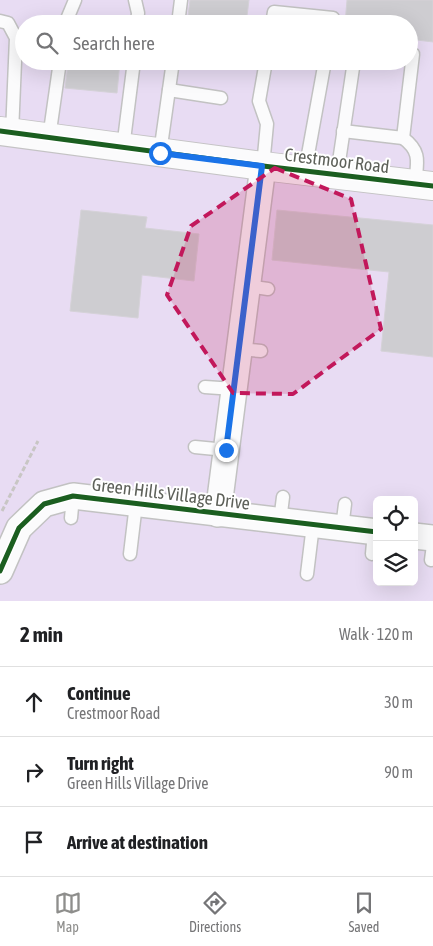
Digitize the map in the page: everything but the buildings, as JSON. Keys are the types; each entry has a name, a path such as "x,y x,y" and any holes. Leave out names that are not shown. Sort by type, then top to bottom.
{"street":[{"name":"Crestmoor Road","path":"6,132 262,166 424,185"},
{"name":"Green Hills Village Drive","path":"218,514 234,389 250,350 258,288 262,166"},
{"name":"Green Hills Village Drive","path":"0,571 19,528 44,504 72,507 136,504 218,514 282,509 312,524 342,528 373,539"},
{"path":"418,539 432,549"}],"lane":[{"path":"69,15 75,0"},
{"path":"135,0 138,15"},
{"path":"179,15 181,0"},
{"path":"274,15 274,12 304,15"},
{"path":"0,21 8,24 15,36"},
{"path":"6,132 15,47"},
{"path":"49,138 59,70"},
{"path":"124,148 133,70"},
{"path":"160,153 171,70"},
{"path":"262,166 268,124 259,101 264,70"},
{"path":"305,171 323,70"},
{"path":"337,175 353,70"},
{"path":"403,138 412,70"},
{"path":"168,90 221,98"},
{"path":"344,132 403,138 413,145 418,156 424,185"},
{"path":"205,387 234,389"},
{"path":"195,447 226,450"},
{"path":"130,554 136,504"},
{"path":"342,528 345,504"},
{"path":"307,574 312,524"},
{"path":"432,549 433,545"}],"path":[{"path":"0,516 38,442"}],"highlighted area":[{"path":"275,168 351,199 381,329 293,394 233,393 167,295 191,226"}],"shaded area":[{"path":"0,0 433,0 433,601 0,601"}],"cycle path":[{"path":"0,131 263,166 433,186"},
{"path":"0,571 19,528 44,504 73,496 373,532"}],"route":[{"path":"160,153 262,166 226,450"}]}
